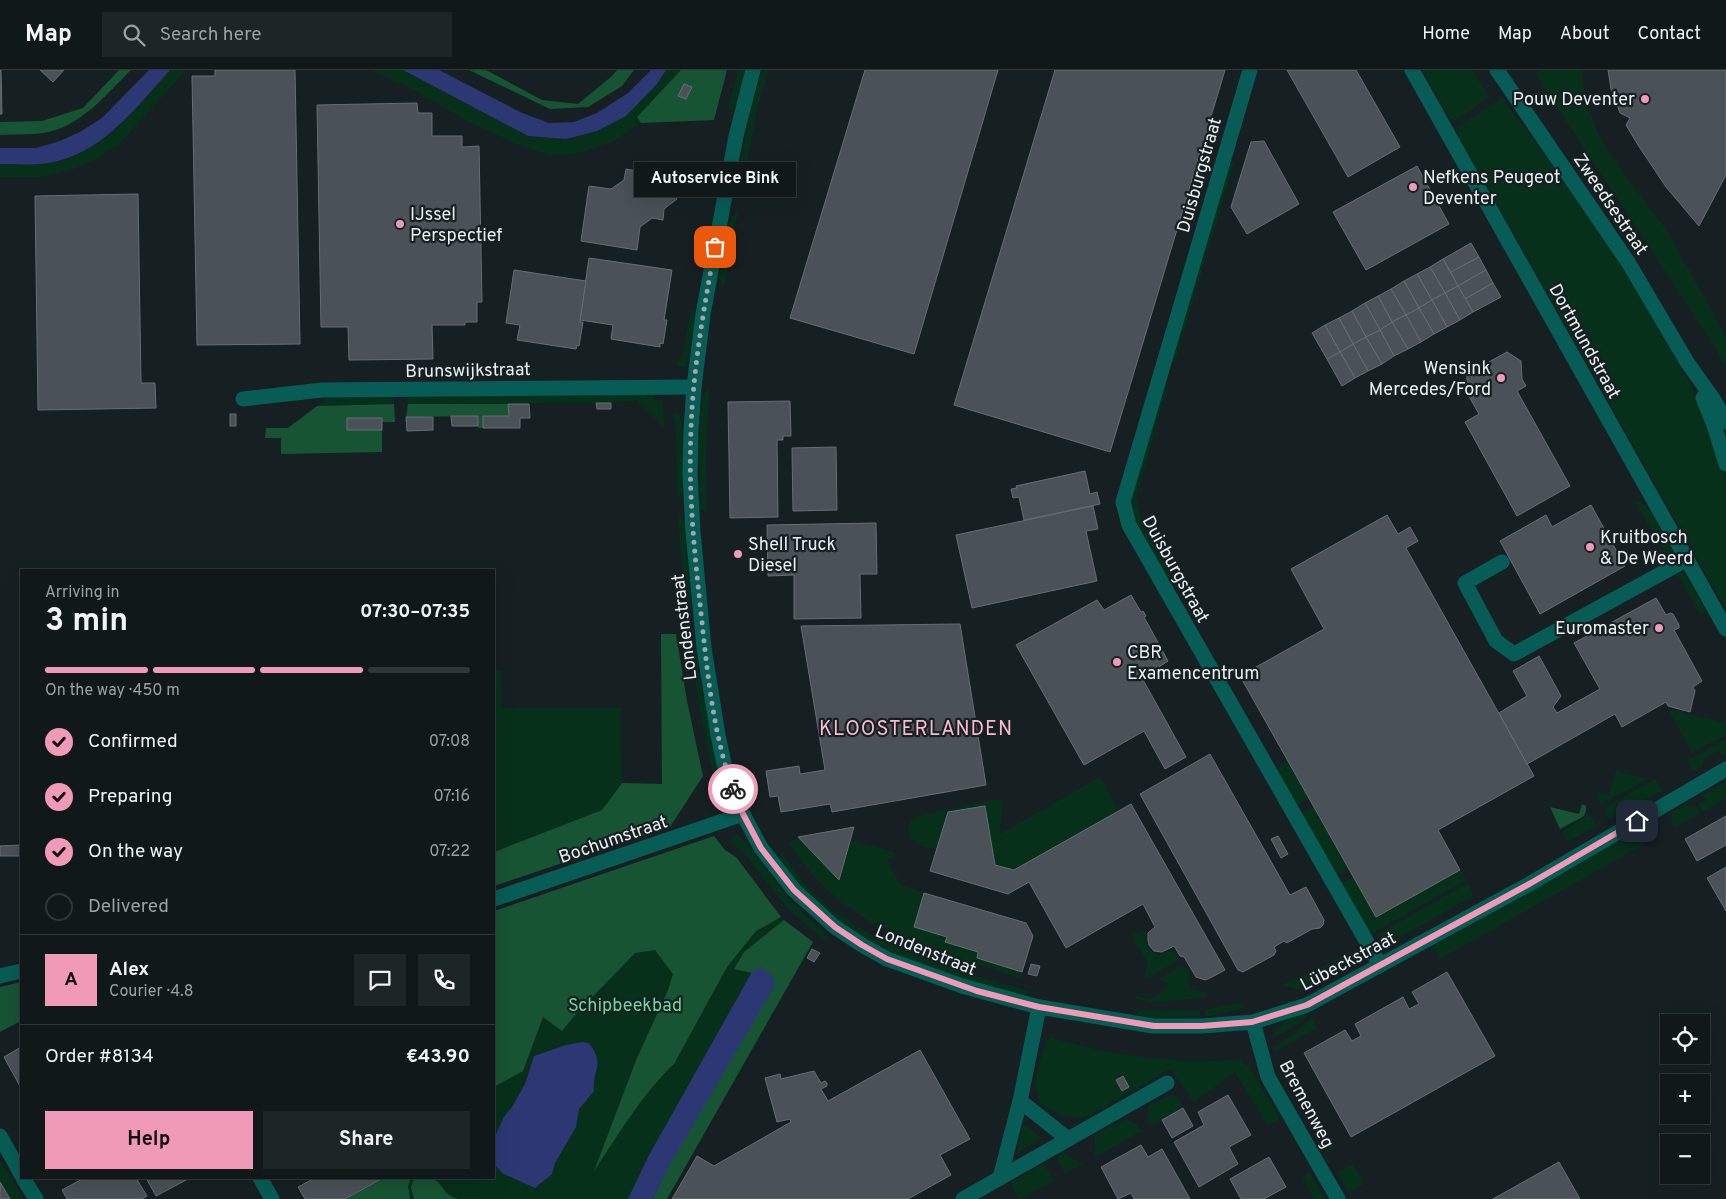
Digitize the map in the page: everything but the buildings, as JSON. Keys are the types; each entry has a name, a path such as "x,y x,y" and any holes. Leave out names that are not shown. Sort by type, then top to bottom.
{"street":[{"name":"Londenstraat","path":"753,70 736,136 703,314 694,387 690,474 693,532 704,648 726,768 743,814 761,848 794,890 835,927 887,959 962,986 1039,1007"},
{"name":"Duisburgstraat","path":"1250,70 1123,502 1129,525 1380,965"},
{"name":"Dortmundstraat","path":"1412,70 1726,629"},
{"name":"Zweedsestraat","path":"1497,70 1628,262 1726,422"},
{"name":"Zweedsestraat","path":"1688,362 1715,428 1726,464"},
{"name":"Brunswijkstraat","path":"243,399 322,390 694,387"},
{"path":"1502,562 1464,582 1496,641 1514,654 1686,560"},
{"name":"Lübeckstraat","path":"1039,1007 1154,1026 1202,1026 1252,1022 1307,1005 1531,883 1726,769"},
{"name":"Bochumstraat","path":"495,899 743,814"},
{"path":"0,976 20,971"},
{"path":"1000,1178 1020,1101 1039,1007"},
{"name":"Bremenweg","path":"1252,1022 1268,1077 1338,1199"},
{"path":"963,1199 1167,1083"},
{"path":"1020,1101 1068,1139"},
{"path":"0,1136 20,1172"},
{"path":"24,1179 36,1199"},
{"path":"261,1179 272,1199"}],"green space":[{"path":"119,70 131,70 92,109 69,124 43,133 0,135 0,122 42,121 83,108"},
{"path":"170,70 186,70 120,143 94,160 74,169 40,177 0,177 0,164 57,162 118,127"},
{"path":"372,70 403,70 528,136 566,139 657,84 666,70 681,70 637,117 641,123 612,142 575,154 550,155 520,145 467,121 414,90"},
{"path":"469,70 486,70 542,100 578,104 617,70 634,70 622,86 588,107 550,109"},
{"path":"681,70 727,70 714,120 641,123 637,117"},
{"path":"738,70 745,70 735,108 731,110 728,109"},
{"path":"762,70 769,70 757,109 745,173 739,171 752,103"},
{"path":"1422,70 1472,70 1489,97 1455,121 1450,119"},
{"path":"1542,70 1582,70 1585,101 1601,140 1668,232 1726,337 1726,368 1715,347 1540,81 1536,74"},
{"path":"1502,98 1570,188 1640,293 1698,399 1721,460 1726,484 1726,610 1456,132 1457,128"},
{"path":"1234,163 1174,365 1171,358 1228,165"},
{"path":"738,210 724,287 719,279 729,223"},
{"path":"691,309 694,311 695,317 688,359 685,367 679,367 676,363 683,355"},
{"path":"1168,384 1136,498 1143,527 1172,578 1167,578 1133,516 1130,501 1163,386"},
{"path":"709,388 706,458 707,512 700,510 699,451 702,395"},
{"path":"654,393 654,401 662,400 665,428 637,400 611,403 408,404 408,397"},
{"path":"393,397 394,404 317,406 327,398"},
{"path":"394,404 395,422 382,422 382,418 347,418 348,430 382,430 382,452 281,454 281,438 265,438 266,428 288,428 317,406"},
{"path":"408,404 508,404 509,416 483,416 483,428 478,428 477,416 406,417"},
{"path":"677,413 680,415 682,427 682,493 677,499 676,427 673,414"},
{"path":"1640,501 1647,506 1672,550 1669,560 1635,502"},
{"path":"678,516 684,521 691,609 686,613"},
{"path":"1682,573 1686,576 1706,611 1700,614 1677,574"},
{"path":"661,634 676,634 687,701 703,776 670,827 495,886 495,852 602,810 622,783 662,784"},
{"path":"688,634 694,639 702,693 722,783 721,802 715,803 713,799 714,778 700,712"},
{"path":"495,671 501,671 502,708 621,708 622,783 603,810 495,852"},
{"path":"1668,709 1726,723 1726,735 1692,753"},
{"path":"1726,739 1726,754 1722,756 1719,750 1703,759 1703,766 1693,771 1687,761"},
{"path":"1287,760 1309,798 1296,806 1278,775 1279,767"},
{"path":"1616,771 1648,779 1601,804 1597,798 1599,793 1609,795"},
{"path":"1100,777 1119,811 1014,870 995,865 985,806 948,812 937,849 919,844 910,837 908,830 910,822 917,816 993,800 1002,800 1000,834"},
{"path":"1655,779 1662,791 1609,819 1604,808"},
{"path":"1726,782 1726,798 1703,812 1698,804 1705,800 1702,795"},
{"path":"1582,804 1586,806 1584,816 1560,829 1550,807 1579,814"},
{"path":"1687,804 1690,808 1696,806 1701,813 1674,828 1671,823 1671,815 1675,810"},
{"path":"1313,806 1348,869 1336,877 1300,814"},
{"path":"1590,815 1596,826 1567,842 1562,831"},
{"path":"1633,833 1640,833 1648,842 1440,959 1433,946"},
{"path":"738,835 746,842 789,899 825,933 829,943 789,910 746,855 731,842 732,837"},
{"name":"Schipbeekbad","path":"714,836 725,850 736,857 784,920 813,942 667,1199 346,1199 382,1179 495,1179 495,911"},
{"path":"714,836 725,850 736,857 781,917 756,931 727,967 674,1064 641,1101 594,1171 637,1058 668,990 673,974 655,950 635,953 562,1031 543,1017 523,1071 495,1086 495,911"},
{"path":"798,837 839,879 850,840 894,852 895,855 887,861 901,885 924,893 914,927 947,937 946,942 978,952 977,959 1022,972 1019,978 925,947 859,915 825,887 799,859 788,843"},
{"path":"781,852 807,887 833,911 855,925 851,930 798,884 779,859"},
{"path":"1460,870 1466,880 1371,934 1339,884 1353,877 1376,917"},
{"path":"1468,883 1473,896 1400,937 1387,939 1376,935"},
{"path":"784,920 813,942 667,1199 653,1199 761,967 752,973 734,969 744,952"},
{"path":"858,927 899,948 941,965 1029,991 1027,998 1001,992 901,958 855,933"},
{"path":"1142,931 1147,933 1145,940 1152,952 1158,955 1173,949 1179,960 1148,978 1144,977 1148,963 1132,936"},
{"path":"1351,951 1345,966 1331,976 1302,990 1281,985 1319,968"},
{"path":"1181,966 1191,974 1189,985 1191,989 1205,992 1206,998 1154,1002 1136,999 1136,996 1150,999 1167,989 1168,984 1159,979"},
{"path":"20,982 20,1022 0,1032 0,987"},
{"path":"1237,1003 1243,1004 1245,1008 1205,1017 1205,1010"},
{"path":"1134,1010 1200,1011 1200,1017 1155,1018 1138,1015"},
{"path":"1311,1011 1299,1023 1274,1037 1273,1034 1286,1020"},
{"path":"1312,1018 1317,1028 1276,1051 1273,1048 1295,1033"},
{"path":"1050,1037 1120,1054 1191,1061 1242,1060 1246,1067 1249,1066 1279,1117 1277,1121 1267,1125 1235,1072 1194,1102 1170,1069 1088,1116 1073,1117 1062,1115 1039,1102 1034,1083 1044,1046"},
{"path":"1173,1094 1179,1098 1183,1108 1150,1126 1147,1119 1149,1105"},
{"path":"1319,1117 1336,1148 1327,1153 1309,1123"},
{"path":"1125,1119 1136,1124 1142,1131 1095,1157 1095,1135"},
{"path":"1023,1124 1042,1138 1016,1154"},
{"path":"1063,1153 1083,1164 1065,1173 1056,1158"},
{"path":"0,1159 23,1199 10,1199 0,1182"},
{"path":"1044,1164 1054,1180 1022,1199 1018,1199 1011,1183"},
{"path":"1353,1164 1364,1184 1349,1193 1337,1173"},
{"path":"1310,1173 1325,1199 1314,1199 1302,1177"},
{"path":"382,1179 411,1179 408,1186 410,1199 346,1199"},
{"path":"414,1179 433,1179 438,1182 448,1194 458,1199 414,1199 411,1187"}],"water":[{"path":"149,70 170,70 120,124 92,146 76,155 51,163 0,164 0,148 36,148 60,141 80,132 102,118"},
{"path":"403,70 439,70 520,112 549,123 574,122 597,113 628,93 651,70 666,70 657,84 626,116 597,131 566,139 528,136"},
{"path":"761,967 773,977 775,985 669,1166 653,1199 628,1199 648,1157 752,972"},
{"path":"583,1042 589,1043 594,1051 598,1062 594,1091 579,1109 576,1127 555,1163 552,1174 535,1188 502,1173 495,1165 495,1137 503,1118 512,1107 525,1084 534,1056 566,1045"}],"way so far":[{"path":"715,247 703,314 694,387 690,474 693,532 704,648 718,736 733,789"}],"place":[{"name":"Pouw Deventer","path":"1645,99"},
{"name":"Nefkens Peugeot Deventer","path":"1413,187"},
{"name":"IJssel Perspectief","path":"400,224"},
{"name":"Autoservice Bink","path":"715,247"},
{"name":"Wensink Mercedes/Ford","path":"1501,378"},
{"name":"Kruitbosch & De Weerd","path":"1590,547"},
{"name":"Shell Truck Diesel","path":"738,554"},
{"name":"Euromaster","path":"1659,628"},
{"name":"CBR Examencentrum","path":"1117,662"}],"district":[{"name":"KLOOSTERLANDEN","path":"916,728"}],"route":[{"path":"733,789 743,814 770,861 794,890 835,927 862,945 887,959 977,991 1039,1007 1154,1026 1202,1026 1252,1022 1307,1005 1531,883 1637,821"}]}
